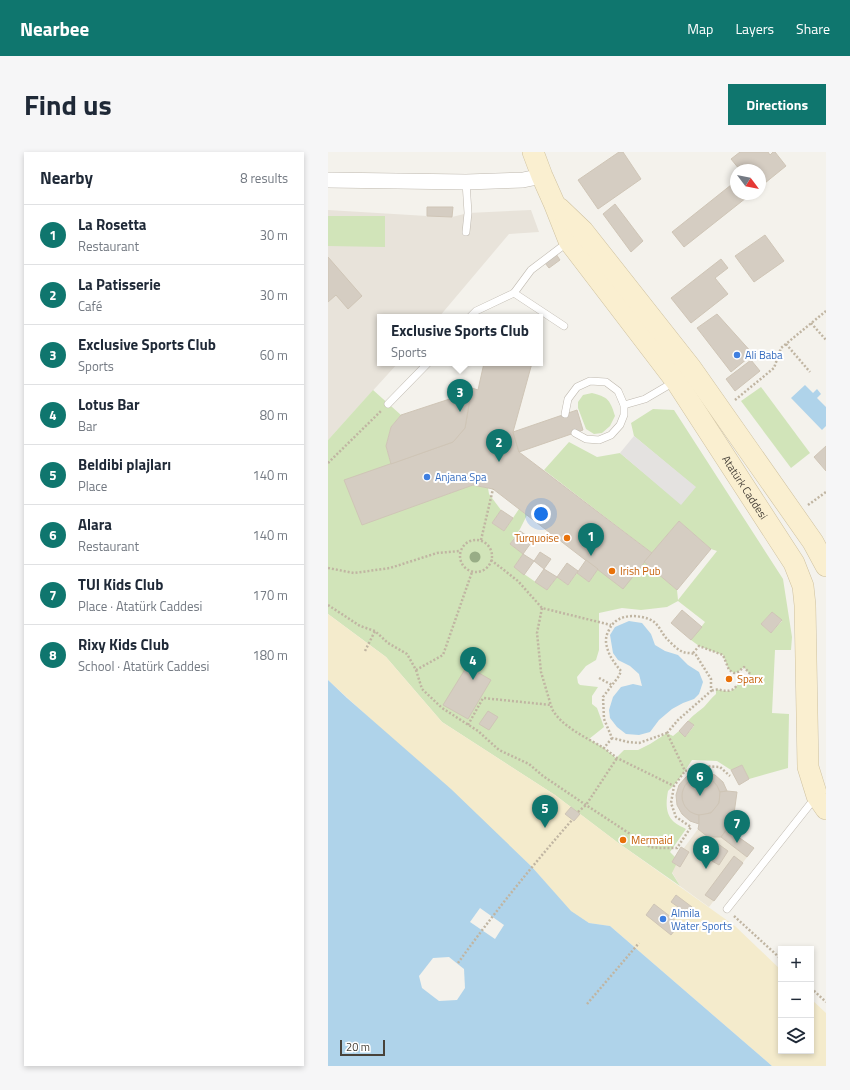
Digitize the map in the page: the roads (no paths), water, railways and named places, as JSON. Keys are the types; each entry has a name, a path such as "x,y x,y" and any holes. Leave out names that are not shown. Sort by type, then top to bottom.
{"street":[{"name":"Atatürk Caddesi","path":"533,152 554,203 576,236 813,542 826,566"},
{"path":"328,180 466,182 523,180 542,176"},
{"name":"Atatürk Caddesi","path":"683,375 794,563 803,586 806,605 808,767 822,803"}],"lane":[{"path":"466,182 468,214 466,232"},
{"path":"473,314 476,311 514,293 531,270 576,236"},
{"path":"514,293 564,326"},
{"path":"388,404 425,366"},
{"path":"624,405 645,399 683,375"},
{"path":"565,414 568,399 577,387 590,381 606,382 618,391 624,405 624,416 620,426 611,435 599,440 586,439 575,433"},
{"path":"727,909 822,803"}],"water":[{"path":"805,385 813,393 817,389 821,394 817,398 826,407 826,426 822,430 791,398"},
{"path":"629,621 642,623 651,634 655,645 665,651 678,655 688,665 699,672 703,682 699,694 694,699 672,709 659,720 650,732 639,735 626,734 617,727 610,718 609,710 613,697 621,687 633,684 642,686 639,674 630,666 618,660 613,653 610,635 615,627"},
{"path":"328,680 451,789 532,867 571,911 589,923 610,926 772,1066 328,1066"}],"place":[{"name":"Ali Baba","path":"737,355"},
{"name":"Exclusive Sports Club","path":"460,412"},
{"name":"La Patisserie","path":"499,462"},
{"name":"Anjana Spa","path":"427,477"},
{"name":"Turquoise","path":"567,538"},
{"name":"La Rosetta","path":"591,556"},
{"name":"Irish Pub","path":"612,571"},
{"name":"Sparx","path":"729,679"},
{"name":"Lotus Bar","path":"473,680"},
{"name":"Alara","path":"700,796"},
{"name":"Beldibi plajları","path":"545,828"},
{"name":"Mermaid","path":"623,840"},
{"name":"TUI Kids Club","path":"737,843"},
{"name":"Rixy Kids Club","path":"706,869"},
{"name":"Almila Water Sports","path":"663,919"}]}
